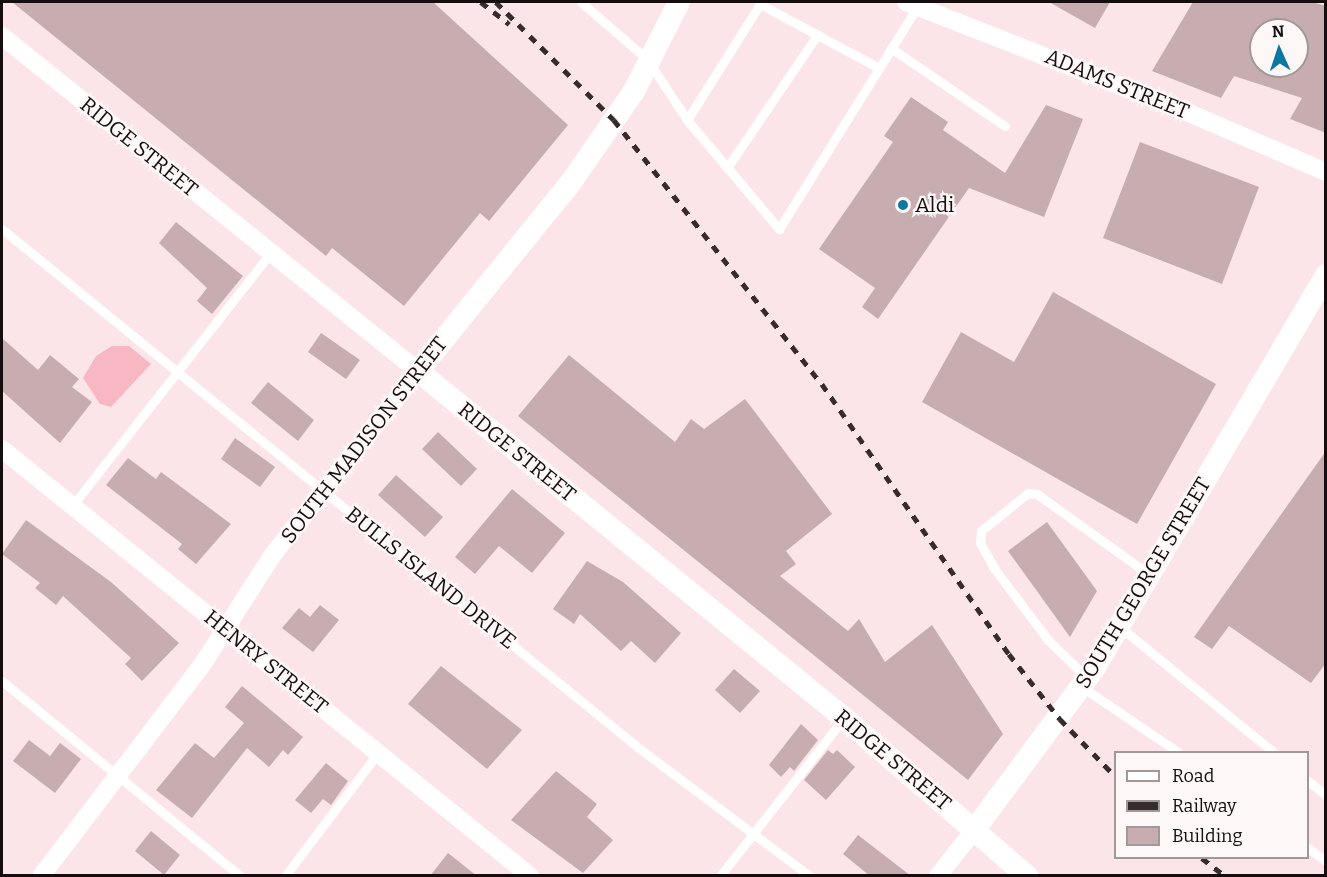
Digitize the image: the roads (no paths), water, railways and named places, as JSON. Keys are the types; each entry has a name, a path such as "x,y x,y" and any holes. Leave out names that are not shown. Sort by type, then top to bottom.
{"street":[{"name":"SOUTH MADISON STREET","path":"40,876 120,776 225,630 272,556 572,181 634,91 646,59 679,2"},
{"name":"ADAMS STREET","path":"912,4 1182,110 1326,172"},
{"name":"RIDGE STREET","path":"2,36 844,718 1027,876"},
{"name":"SOUTH GEORGE STREET","path":"938,876 1085,683 1147,573 1326,275"},
{"name":"HENRY STREET","path":"2,449 530,876"}],"lane":[{"path":"581,2 646,59 687,120 779,229 891,48 912,4"},
{"path":"687,120 760,4 879,68"},
{"path":"727,168 817,35"},
{"path":"891,48 1005,126"},
{"name":"BULLS ISLAND DRIVE","path":"2,229 640,749 810,876"},
{"path":"72,506 176,370 271,252"},
{"path":"1147,573 1037,494 1028,494 981,531 980,543 989,561 1048,640 1085,683 1175,751"},
{"path":"1118,626 1271,751"},
{"path":"2,681 240,876"},
{"path":"720,876 844,718"},
{"path":"285,876 378,753"},
{"path":"1309,782 1326,795"},
{"path":"1309,849 1326,861"}],"railway":[{"path":"481,2 509,24"},
{"path":"496,2 614,120 822,384 1009,654 1060,719 1114,775"},
{"path":"1203,859 1225,876"}],"place":[{"name":"Aldi","path":"903,205"}]}
